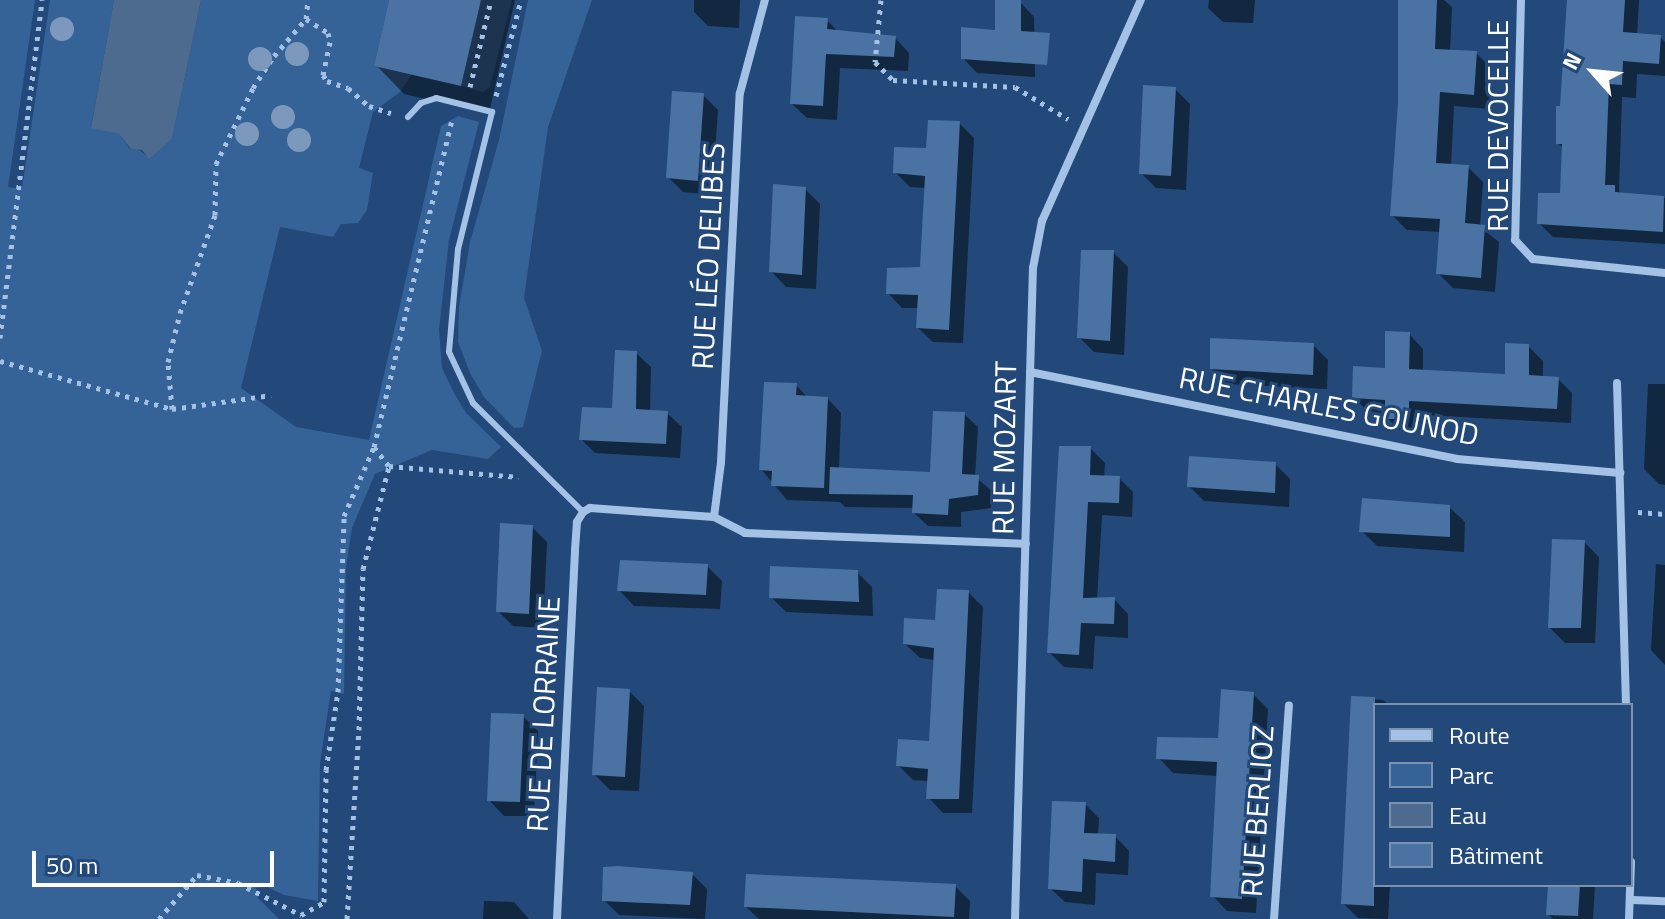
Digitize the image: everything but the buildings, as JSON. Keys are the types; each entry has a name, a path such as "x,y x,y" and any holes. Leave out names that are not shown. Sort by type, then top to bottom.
{"street":[{"name":"RUE LÉO DELIBES","path":"714,517 721,462 740,93 765,0"},
{"name":"RUE MOZART","path":"1015,919 1033,268 1042,221 1141,0"},
{"name":"RUE DEVOCELLE","path":"1521,0 1515,240 1533,259 1665,273"},
{"name":"RUE CHARLES GOUNOD","path":"1030,372 1457,459 1620,473"},
{"path":"1617,383 1626,703"},
{"path":"583,512 590,508 714,517 745,533 1026,544"},
{"name":"RUE DE LORRAINE","path":"557,919 575,550 577,522 583,512"},
{"name":"RUE BERLIOZ","path":"1274,919 1289,706"},
{"path":"1629,919 1632,887"},
{"path":"1632,900 1665,901"}],"lane":[{"path":"408,117 421,103 436,98 492,112 458,249 449,352 473,403 583,512"}],"path":[{"path":"0,338 42,0"},
{"path":"172,409 168,362 180,313 215,215 216,164 253,88 274,56 306,19 308,0"},
{"path":"159,919 197,875 238,883 301,917 324,902 326,770 338,692 344,516 374,447 454,113 472,83 491,0"},
{"path":"492,112 521,0"},
{"path":"881,0 875,62 893,80 1015,87 1083,128"},
{"path":"306,19 328,33 330,42 323,75 327,81 348,88 369,106 408,117"},
{"path":"0,361 172,409 271,395"},
{"path":"374,447 389,466 553,481"},
{"path":"347,919 359,730 363,569 389,466"}],"green space":[{"path":"0,0 35,0 8,187 22,189 50,0 114,0 91,127 119,134 130,149 138,149 149,158 172,139 201,0 389,0 374,66 412,74 400,92 373,112 359,168 373,173 367,210 358,223 341,224 333,237 280,227 241,388 296,427 369,440 441,126 458,116 479,122 449,240 439,330 442,368 454,393 466,413 501,447 488,459 432,450 375,474 352,528 346,567 344,694 331,691 320,763 318,901 284,895 267,887 256,888 256,896 279,919 0,919"},
{"path":"481,0 512,0 490,87 483,92 461,86"},
{"path":"528,0 592,0 548,127 524,298 542,351 523,427 514,428 484,397 470,373 458,342 459,307 470,242 499,140"}],"water":[{"path":"114,0 201,0 172,139 149,159 142,150 131,149 119,134 91,128"}]}
